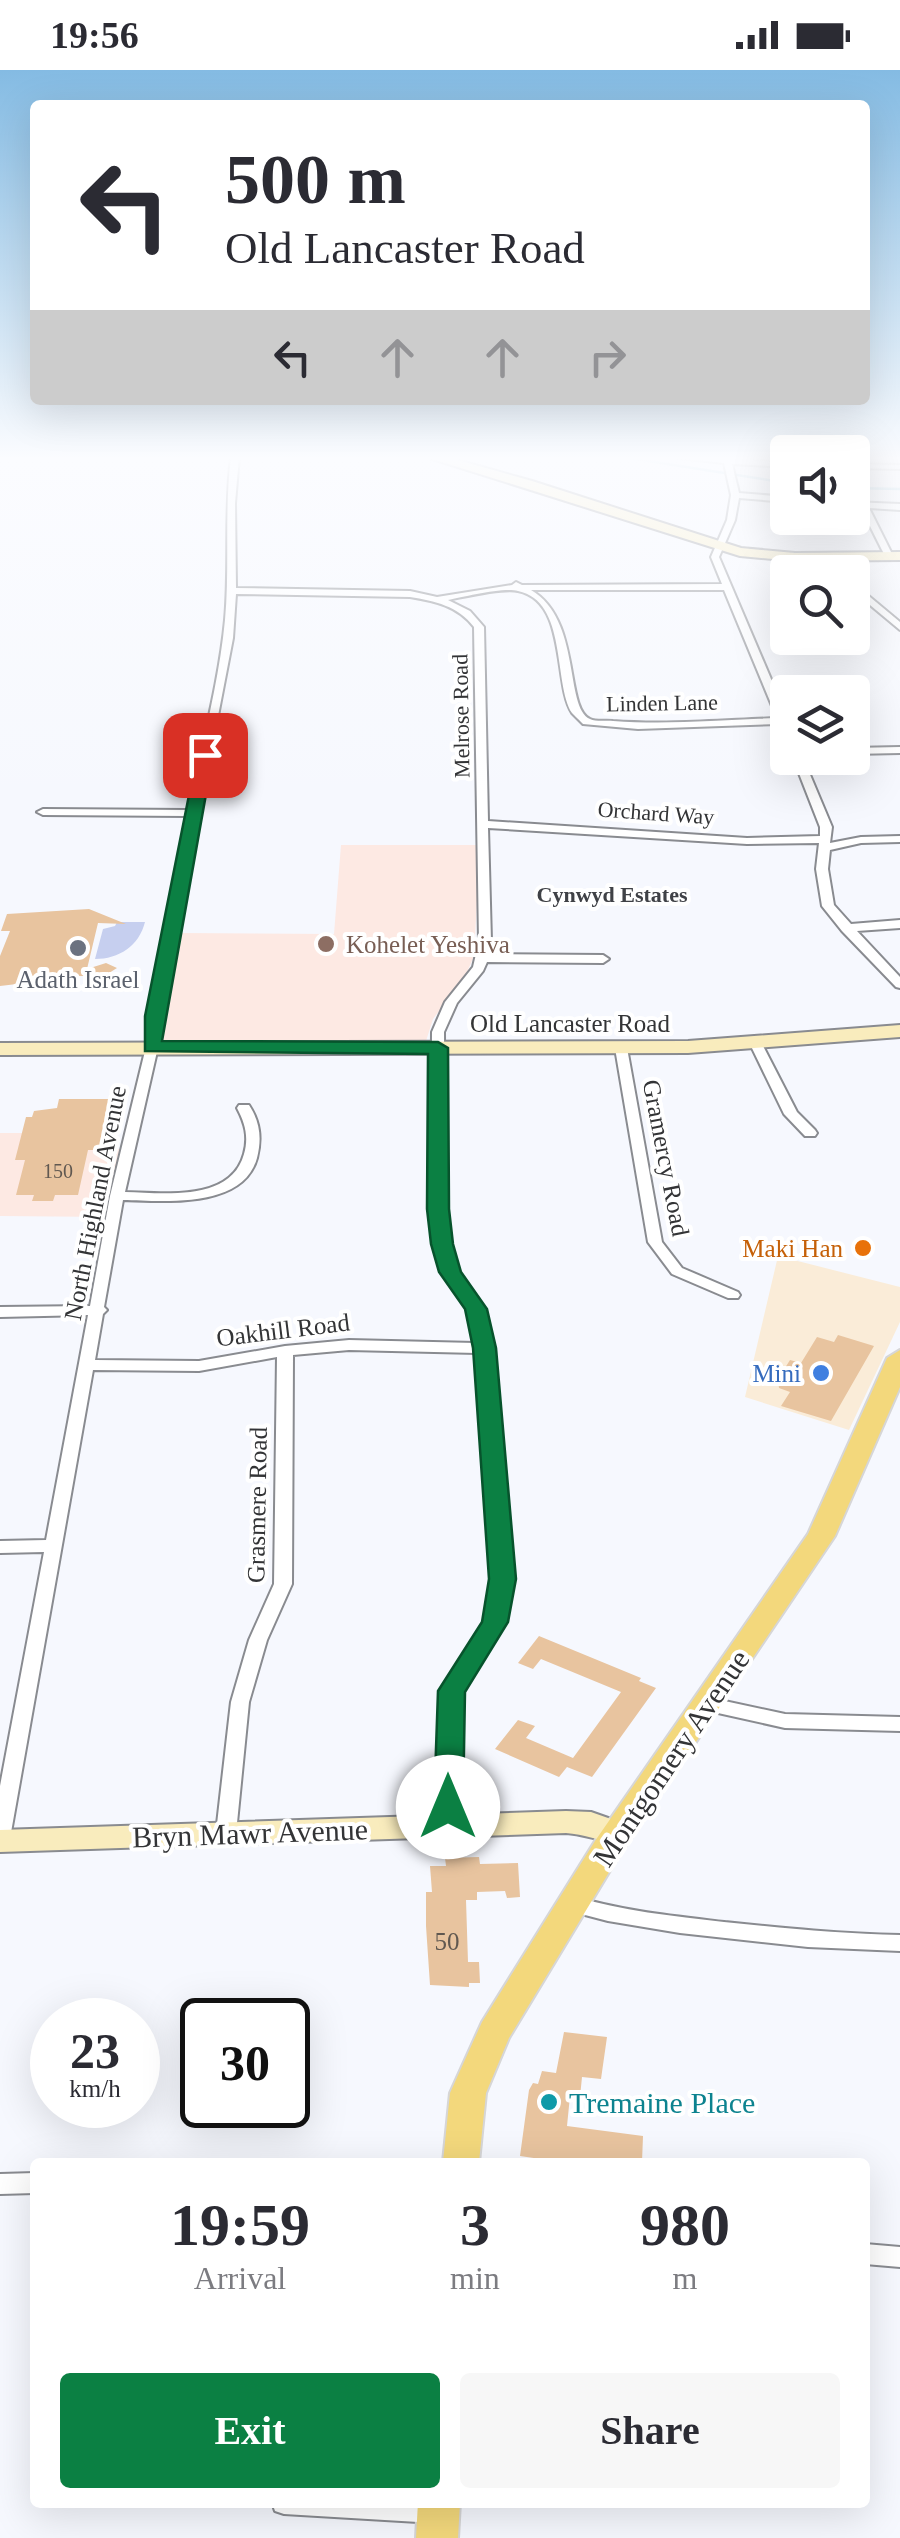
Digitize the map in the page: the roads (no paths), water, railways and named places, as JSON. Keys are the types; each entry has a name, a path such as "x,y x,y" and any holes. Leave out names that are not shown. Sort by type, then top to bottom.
{"main road":[{"name":"Montgomery Avenue","path":"461,2158 468,2094 480,2060 618,1833 821,1536 892,1393 900,1358"}],"street":[{"name":"North Highland Avenue","path":"0,1839 117,1196 152,1047 154,1016 228,638 231,572"},
{"path":"723,572 770,692"},
{"path":"438,599 516,585 727,587"},
{"name":"Linden Lane","path":"537,588 558,626 580,718 615,726 770,721"},
{"name":"Melrose Road","path":"232,591 386,592 438,599 463,610 479,628 482,958"},
{"path":"870,600 900,626"},
{"path":"870,751 900,750"},
{"path":"804,775 826,838 823,889 830,911 900,984"},
{"path":"43,812 193,813"},
{"name":"Orchard Way","path":"483,824 758,841 900,839"},
{"name":"Orchard Way","path":"826,838 861,840"},
{"path":"846,928 900,924"},
{"path":"448,1826 448,1706 452,1691 495,1622 502,1579 484,1348 476,1309 450,1272 438,1209 438,1048 442,1016 482,958 603,959"},
{"name":"Old Lancaster Road","path":"0,1050 621,1048 756,1044 900,1031"},
{"path":"756,1044 791,1114 810,1133"},
{"name":"Gramercy Road","path":"621,1048 655,1242 677,1271 733,1295"},
{"path":"117,1196 197,1195 237,1180 252,1159 254,1134 244,1108"},
{"path":"0,1312 99,1310"},
{"name":"Oakhill Road","path":"88,1365 199,1366 285,1351 366,1345 484,1348"},
{"name":"Grasmere Road","path":"226,1832 240,1702 258,1640 282,1584 285,1351"},
{"path":"0,1547 55,1546"},
{"path":"706,1704 786,1721 900,1724"},
{"name":"Bryn Mawr Avenue","path":"0,1839 590,1823 618,1833"},
{"path":"573,1904 598,1912 736,1932 847,1943 900,1942"},
{"path":"0,2184 30,2183"},
{"path":"870,2254 900,2257"},
{"path":"346,2508 438,2517"}],"place":[{"name":"Kohelet Yeshiva","path":"326,944"},
{"name":"Adath Israel","path":"78,948"},
{"name":"Maki Han","path":"863,1248"},
{"name":"Mini","path":"821,1373"},
{"name":"Tremaine Place","path":"549,2102"}],"district":[{"name":"Cynwyd Estates","path":"612,894"}]}
